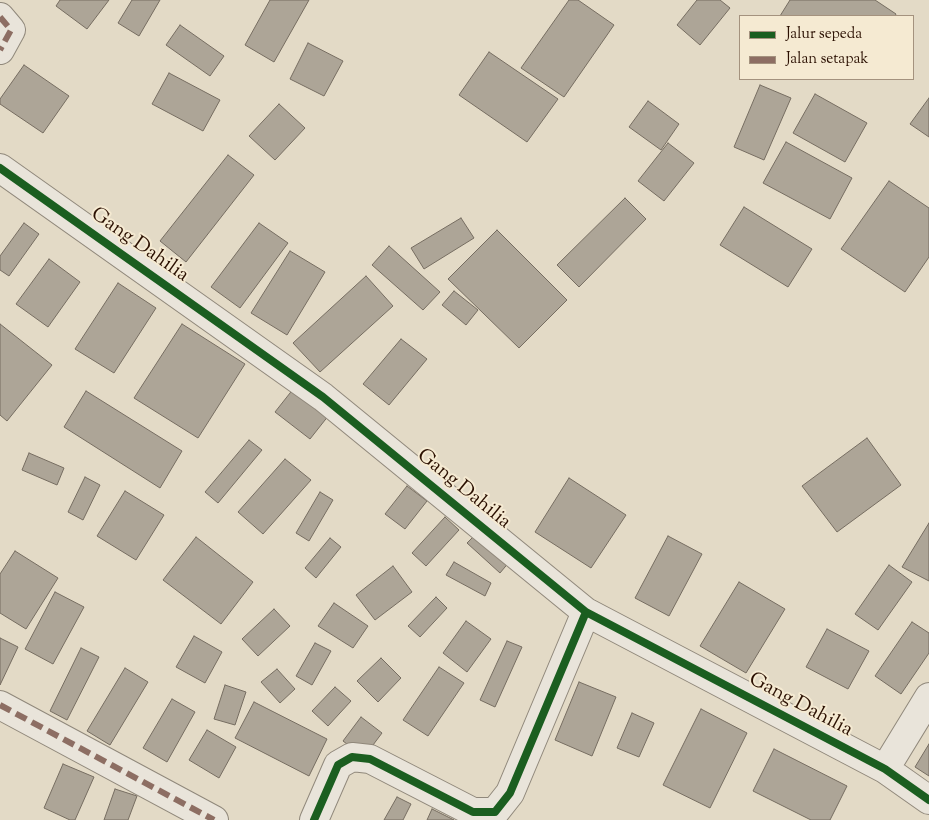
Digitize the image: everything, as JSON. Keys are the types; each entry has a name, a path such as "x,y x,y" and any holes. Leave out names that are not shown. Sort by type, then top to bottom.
{"street":[{"path":"0,17 11,30 0,50"},
{"name":"Gang Dahilia","path":"0,168 323,397 586,612 885,770 929,800"},
{"path":"314,820 338,765 352,757 370,759 473,812 495,812 510,794 586,612"},
{"path":"885,770 929,697"},
{"path":"0,705 214,820"}],"building":[{"path":"60,0 109,0 87,29 56,6"},
{"path":"132,0 160,0 139,36 118,23"},
{"path":"270,0 309,0 274,62 245,45"},
{"path":"569,0 578,0 614,25 564,97 521,68"},
{"path":"697,0 720,0 730,8 700,45 677,25"},
{"path":"790,0 875,0 896,14 896,15 781,15"},
{"path":"180,25 224,56 210,76 166,45"},
{"path":"308,43 343,61 324,96 290,79"},
{"path":"489,52 558,99 527,142 459,95"},
{"path":"24,65 69,96 43,133 0,104 0,99"},
{"path":"169,73 220,100 203,131 152,104"},
{"path":"760,85 791,98 764,160 734,147"},
{"path":"815,94 867,123 845,162 793,133"},
{"path":"929,98 929,137 910,124"},
{"path":"648,101 679,124 661,150 629,127"},
{"path":"279,104 305,128 275,160 249,136"},
{"path":"786,142 852,178 830,219 763,183"},
{"path":"668,143 694,163 664,201 638,181"},
{"path":"228,155 254,175 186,262 160,241"},
{"path":"889,181 929,208 929,257 905,292 841,249"},
{"path":"625,198 646,219 579,287 557,265"},
{"path":"744,207 812,249 788,287 720,245"},
{"path":"461,218 474,238 424,269 411,248"},
{"path":"24,223 39,234 9,276 0,270 0,256"},
{"path":"259,223 288,243 240,308 211,287"},
{"path":"497,230 567,300 519,348 448,279"},
{"path":"389,246 440,292 423,310 372,265"},
{"path":"290,251 325,272 287,335 251,313"},
{"path":"49,259 80,282 48,327 16,304"},
{"path":"366,276 393,306 320,372 293,343"},
{"path":"118,283 156,308 114,373 75,349"},
{"path":"454,291 478,310 466,325 442,305"},
{"path":"0,324 52,365 7,421 0,415"},
{"path":"182,324 245,364 198,438 134,398"},
{"path":"401,339 427,359 389,405 363,384"},
{"path":"294,388 329,415 310,439 275,412"},
{"path":"86,391 182,451 160,488 64,427"},
{"path":"867,438 901,485 837,532 802,486"},
{"path":"249,440 262,450 218,503 205,492"},
{"path":"29,453 64,468 57,485 22,470"},
{"path":"285,459 311,480 263,534 238,512"},
{"path":"85,477 100,485 83,520 68,512"},
{"path":"569,478 626,515 591,568 535,532"},
{"path":"407,486 427,501 405,529 385,514"},
{"path":"125,491 164,515 136,560 97,536"},
{"path":"320,492 333,500 309,541 296,533"},
{"path":"445,517 459,530 426,566 412,553"},
{"path":"929,523 929,581 902,567"},
{"path":"478,532 510,561 500,573 467,543"},
{"path":"668,536 702,554 669,616 635,598"},
{"path":"196,537 253,582 221,624 163,580"},
{"path":"330,538 341,547 316,578 305,568"},
{"path":"15,551 58,578 26,629 0,613 0,574"},
{"path":"454,562 491,583 485,596 446,575"},
{"path":"889,565 912,582 878,630 855,614"},
{"path":"393,566 412,592 375,620 356,595"},
{"path":"739,582 785,609 746,673 700,646"},
{"path":"55,592 84,607 53,664 25,649"},
{"path":"436,597 447,608 420,637 408,626"},
{"path":"334,603 368,626 353,648 318,626"},
{"path":"274,609 290,626 258,656 242,639"},
{"path":"466,621 491,639 467,672 443,653"},
{"path":"912,622 929,633 929,653 901,694 875,676"},
{"path":"827,629 869,651 848,689 806,667"},
{"path":"194,636 222,652 205,683 176,667"},
{"path":"0,638 18,647 0,685"},
{"path":"507,641 522,647 495,707 480,700"},
{"path":"315,643 331,651 312,685 296,676"},
{"path":"81,648 99,657 67,720 50,711"},
{"path":"381,658 401,678 378,702 357,681"},
{"path":"439,667 464,683 428,736 403,720"},
{"path":"125,668 148,682 110,745 87,731"},
{"path":"277,669 295,689 280,703 261,682"},
{"path":"579,682 616,697 592,756 555,740"},
{"path":"225,685 246,692 235,725 214,719"},
{"path":"335,687 351,701 328,726 312,711"},
{"path":"172,699 195,712 167,762 143,748"},
{"path":"254,702 327,739 309,776 235,738"},
{"path":"701,709 747,733 710,808 663,785"},
{"path":"632,713 654,723 639,757 617,748"},
{"path":"361,717 382,733 364,757 343,741"},
{"path":"207,730 236,747 219,778 189,760"},
{"path":"929,744 929,776 915,767"},
{"path":"774,749 847,786 830,820 811,820 753,791"},
{"path":"63,764 94,777 75,820 70,820 44,808"},
{"path":"115,789 137,796 128,820 104,820"},
{"path":"397,797 411,804 403,820 384,820"},
{"path":"432,809 454,820 427,820"}],"marked path":[{"path":"0,17 11,30 0,50"},
{"path":"0,705 214,820"}],"cycle path":[{"path":"0,168 323,397 586,612 885,769 929,800"},
{"path":"314,820 338,765 352,757 370,759 473,812 495,812 510,793 586,612"}]}
